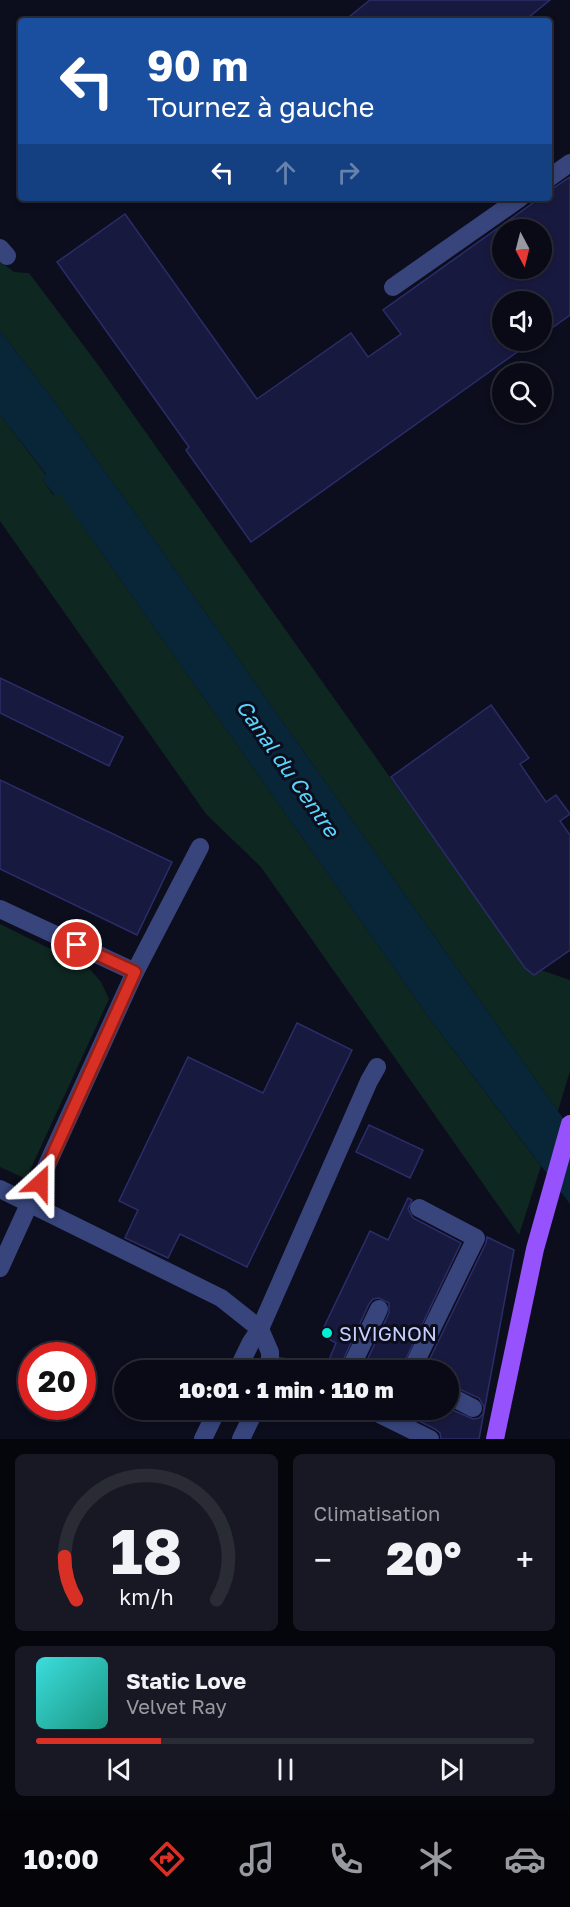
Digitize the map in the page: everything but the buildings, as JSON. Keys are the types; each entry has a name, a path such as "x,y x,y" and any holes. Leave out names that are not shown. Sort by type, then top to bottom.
{"main road":[{"path":"495,1439 541,1224 570,1124"}],"street":[{"path":"552,176 570,163"},
{"path":"393,287 516,201"},
{"path":"0,1268 135,972 200,848"},
{"path":"0,909 135,972"},
{"path":"242,1360 260,1329 369,1081 377,1068"},
{"path":"0,1189 221,1298 260,1329 270,1352 270,1360"},
{"path":"416,1360 476,1238 419,1208"},
{"path":"354,1360 379,1309"},
{"path":"459,1401 473,1408"},
{"path":"203,1439 212,1420"},
{"path":"241,1439 250,1420"},
{"path":"391,1420 430,1439"}],"green space":[{"path":"0,261 14,272 29,273 96,362 525,968 534,975 541,970 570,980 570,1071 558,1111 140,520 61,410 0,331"},
{"path":"0,415 46,475 43,480 53,495 59,492 430,1019 541,1166 519,1235 261,867 206,814 0,521"},
{"path":"0,924 89,968 101,982 109,999 26,1179 0,1167"}],"water":[{"name":"Canal du Centre","path":"0,331 61,410 140,520 570,1128 570,1204 430,1019 59,493 54,495 43,480 46,474 0,415"}],"place":[{"name":"SIVIGNON","path":"327,1333"}],"route":[{"path":"40,1183 135,972 77,945"}]}
